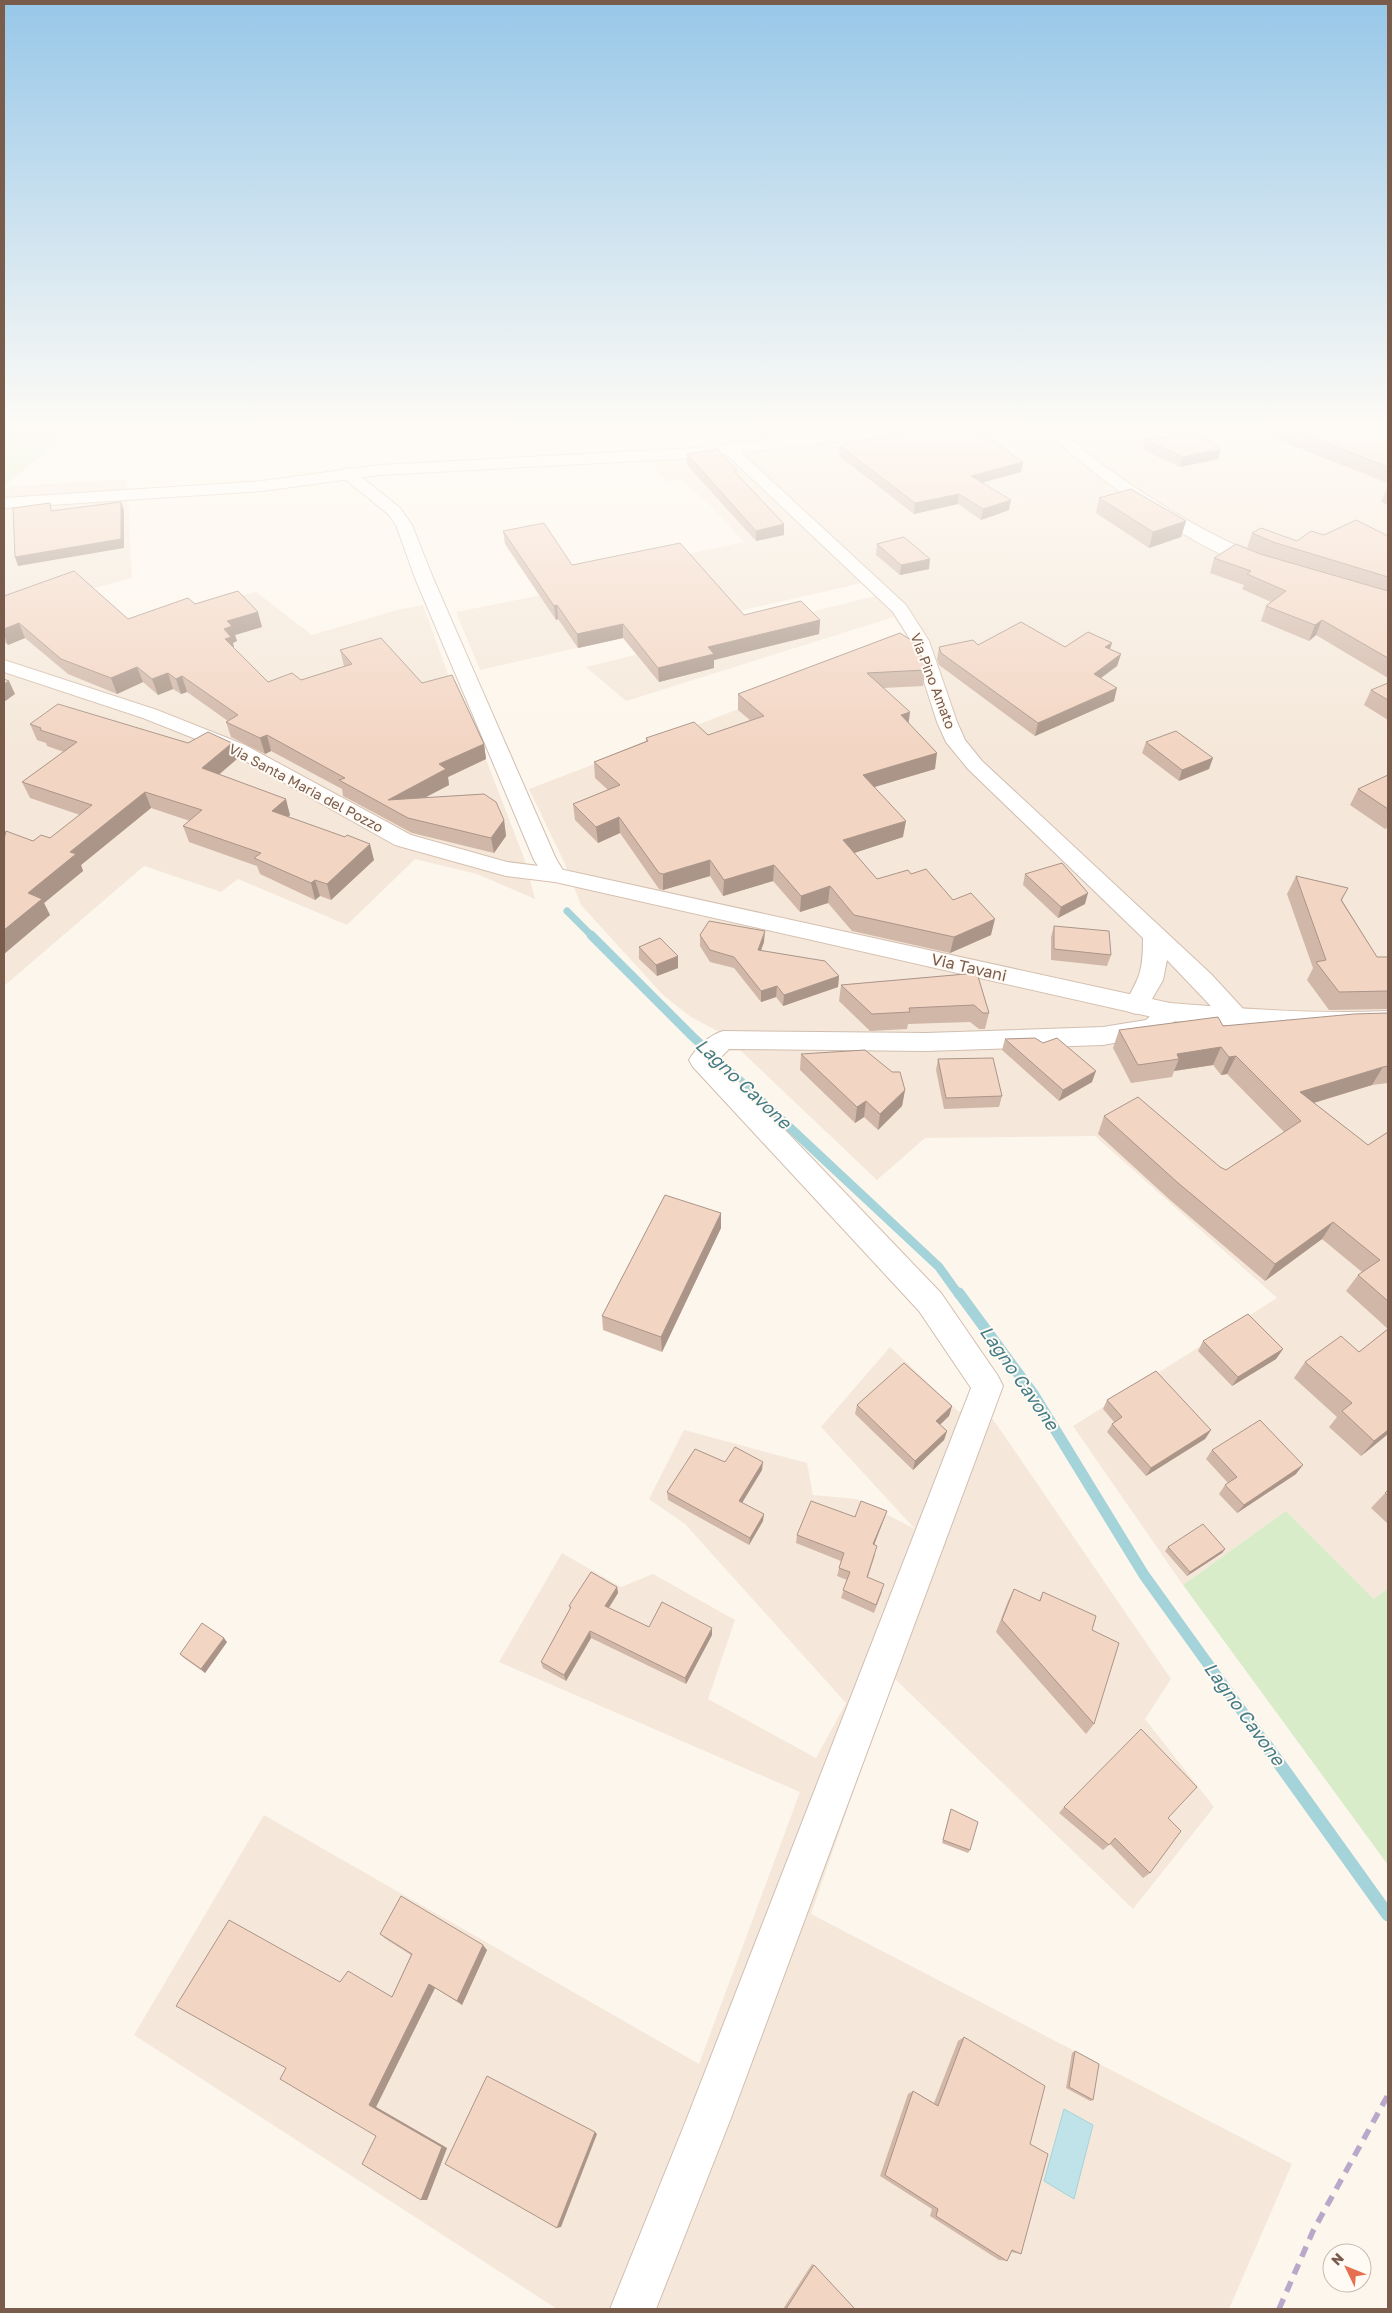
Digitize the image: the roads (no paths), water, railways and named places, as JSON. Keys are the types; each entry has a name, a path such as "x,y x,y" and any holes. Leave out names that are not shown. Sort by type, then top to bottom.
{"street":[{"path":"407,531 424,578 545,860 555,874"},
{"name":"Via Pino Amato","path":"817,531 900,609 920,641 947,722 956,742 974,765 1155,937 1237,1018"},
{"path":"1189,531 1222,547 1282,569"},
{"name":"Via Santa Maria del Pozzo","path":"4,666 150,714 238,749 403,840 506,869 555,874"},
{"name":"Via Tavani","path":"555,874 684,905 896,950 1170,1012 1237,1018 1332,1022 1388,1020"},
{"path":"1136,1005 1148,989 1156,967 1155,937"},
{"path":"633,2309 709,2118 987,1386 930,1302 702,1060 723,1040 926,1042 1103,1036 1153,1028 1170,1012"}],"water":[{"path":"1064,2109 1093,2125 1074,2199 1044,2181"}],"waterway":[{"name":"Lagno Cavone","path":"567,911 692,1036 939,1267 959,1295"},
{"name":"Lagno Cavone","path":"959,1293 1034,1395 1144,1575 1267,1746"},
{"name":"Lagno Cavone","path":"1266,1745 1388,1915"}],"railway":[{"path":"1279,2309 1313,2231 1388,2095"}]}
